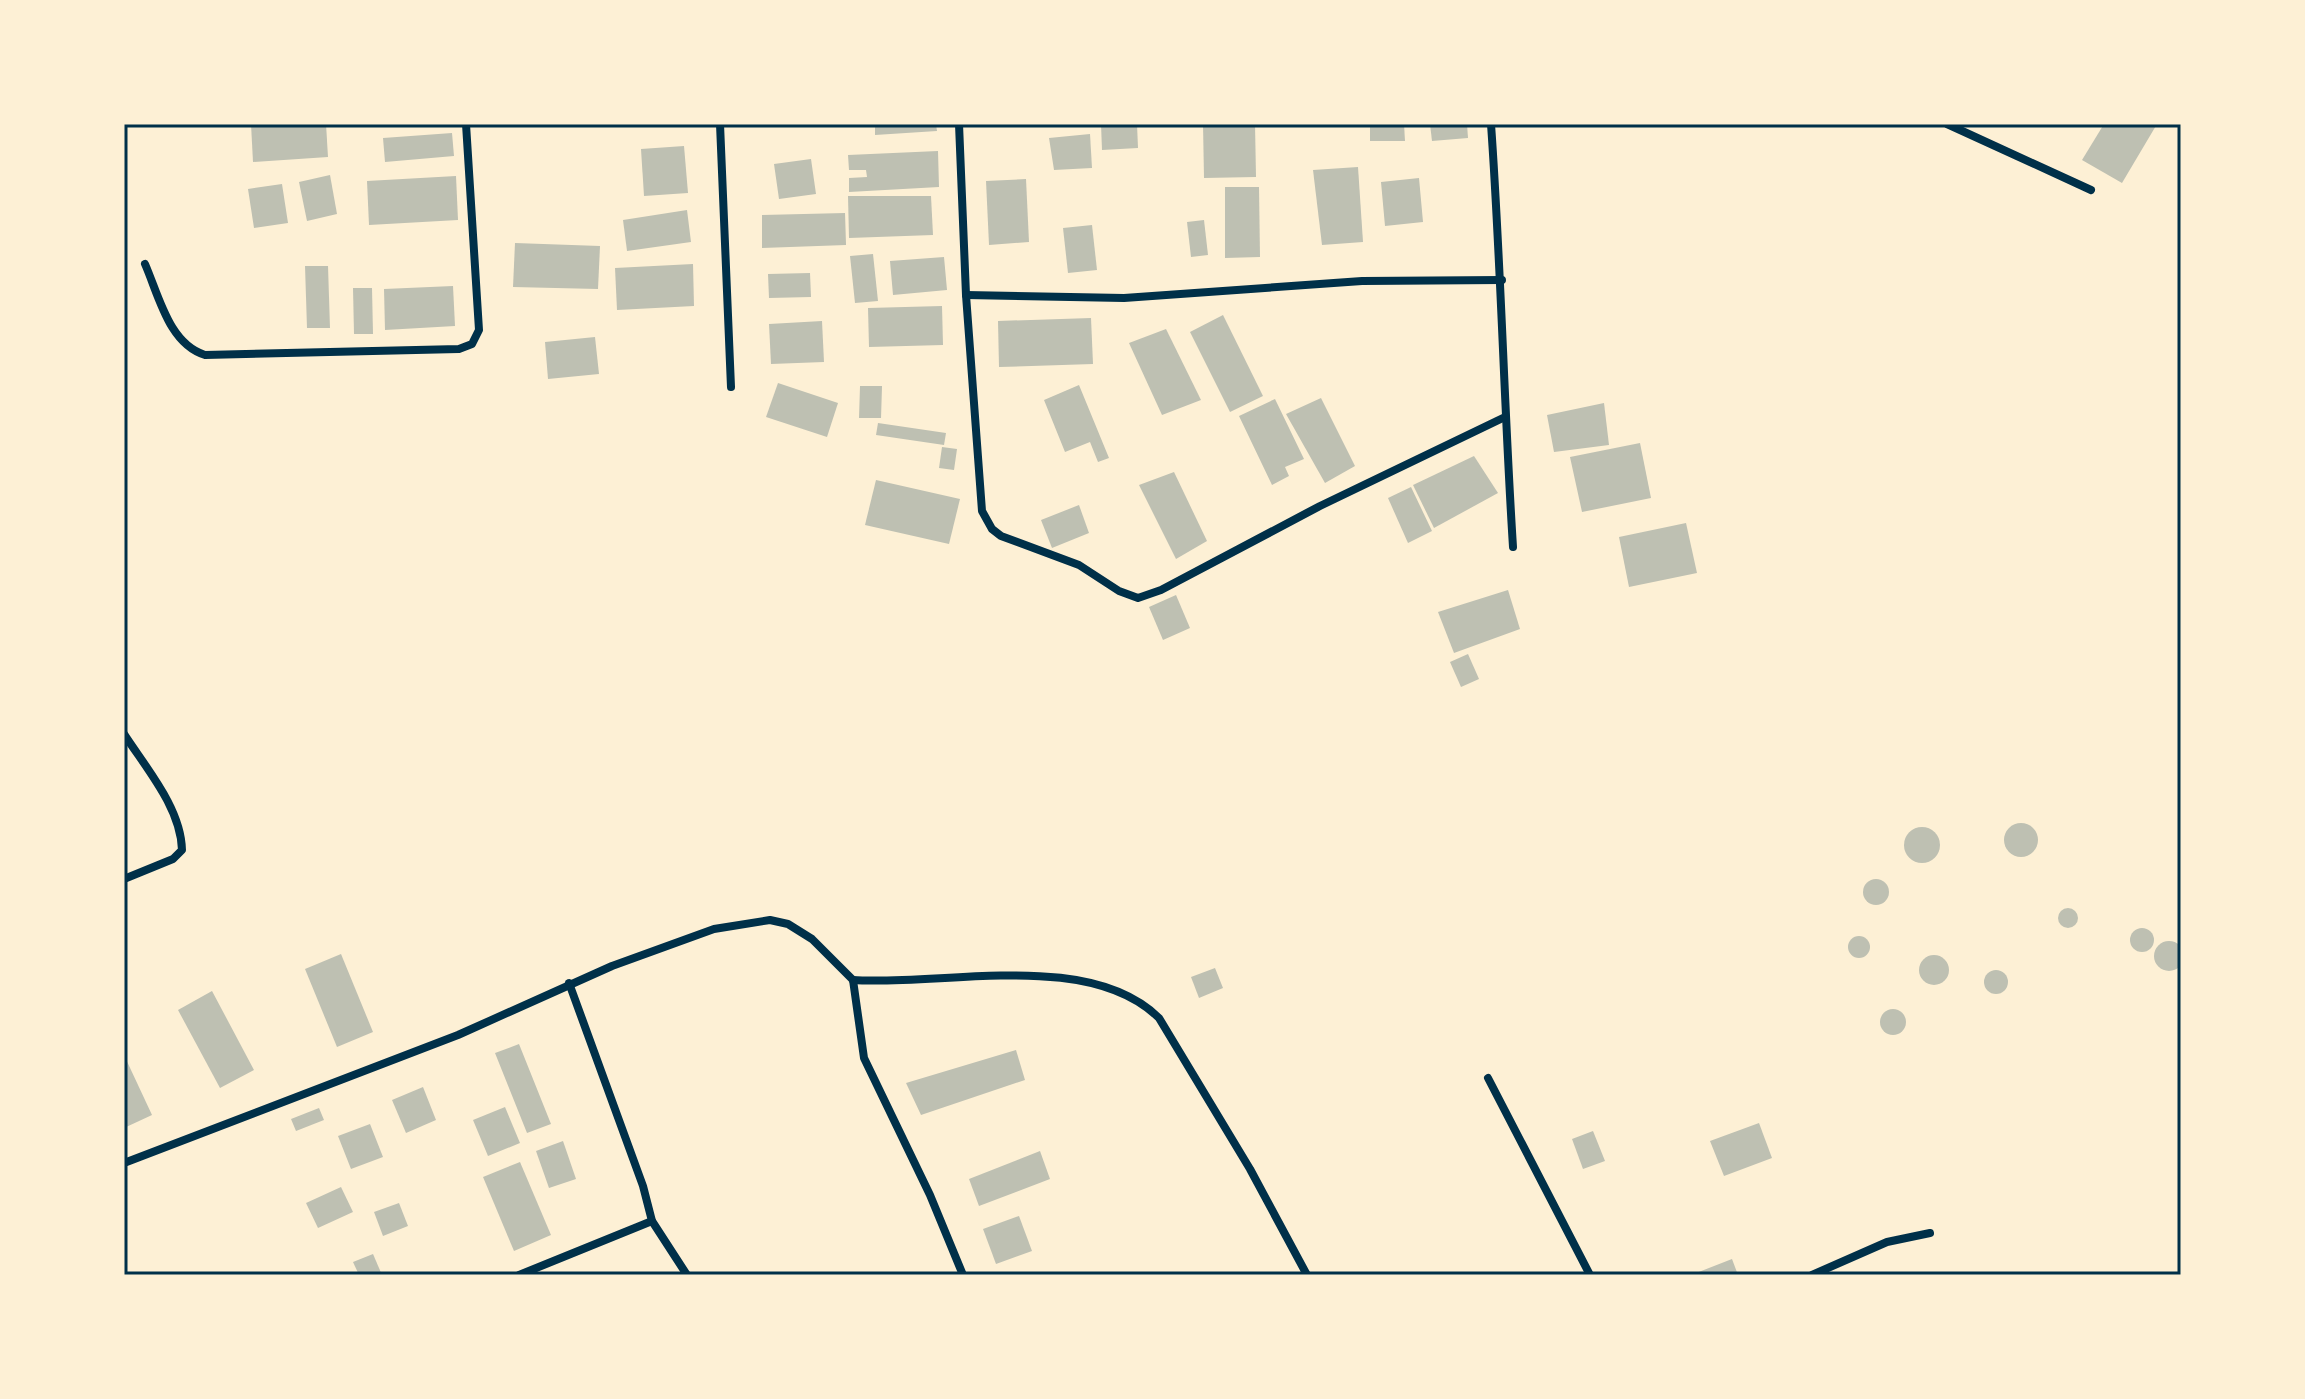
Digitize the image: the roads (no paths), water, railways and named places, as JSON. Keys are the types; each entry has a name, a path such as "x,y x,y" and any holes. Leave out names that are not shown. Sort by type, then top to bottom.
{"street":[{"path":"145,264 178,339 191,350 205,355 459,349 472,344 479,330 466,124"},
{"path":"720,124 731,387"},
{"path":"959,124 966,295 982,511 992,529 1079,565 1119,591 1138,598 1161,590 1320,506 1505,417"},
{"path":"1491,124 1502,280 1505,417 1513,547"},
{"path":"1947,124 2091,190"},
{"path":"966,295 1124,298 1362,281 1502,280"},
{"path":"124,734 172,810 181,836 182,850 173,859 124,879"},
{"path":"124,1163 458,1035 569,983 714,929 770,920 788,924 812,939 853,980 864,1058 930,1195 963,1275"},
{"path":"853,980 1055,978 1118,990 1141,1000 1159,1018 1176,1046 1250,1169 1307,1275"},
{"path":"569,983 643,1186 652,1221 687,1275"},
{"path":"1488,1078 1590,1275"},
{"path":"519,1275 652,1221"},
{"path":"1812,1275 1887,1242 1930,1233"}]}
